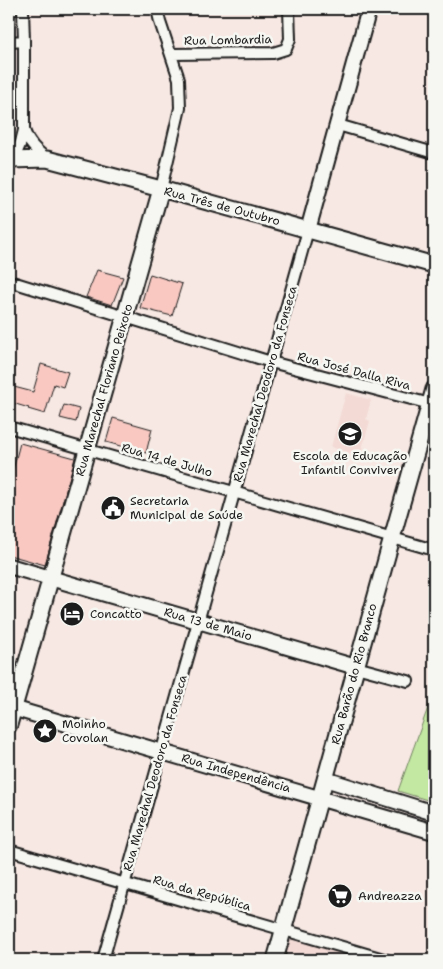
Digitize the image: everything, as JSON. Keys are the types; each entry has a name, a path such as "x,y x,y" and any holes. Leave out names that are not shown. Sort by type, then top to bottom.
{"main road":[{"name":"Rua Três de Outubro","path":"11,160 47,159 434,265"},
{"name":"Rua Marechal Floriano Peixoto","path":"9,725 11,708 161,189"},
{"name":"Rua Barão do Rio Branco","path":"275,960 392,538 432,405 434,389"}],"street":[{"path":"11,160 21,142 24,130 23,9"},
{"name":"Rua Marechal Floriano Peixoto","path":"157,9 179,79 180,108 161,189"},
{"name":"Rua Lombardia","path":"171,54 273,53 286,48 290,39 289,9"},
{"name":"Rua Marechal Deodoro da Fonseca","path":"103,960 370,9"},
{"path":"9,42 24,42"},
{"path":"338,125 434,153"},
{"path":"24,130 27,139 47,159"},
{"name":"Rua José Dalla Riva","path":"9,281 271,362 432,405"},
{"name":"Rua 14 de Julho","path":"9,427 434,550"},
{"name":"Rua 13 de Maio","path":"9,566 408,681"},
{"name":"Rua Independência","path":"11,708 434,832"},
{"path":"325,780 434,813"},
{"name":"Rua da República","path":"9,850 387,960"}],"shaded area":[{"name":"Escola de Educação Infantil Conviver","path":"346,393 371,400 366,419 370,421 360,456 331,447"},
{"path":"284,934 374,960 277,960"}],"green space":[{"path":"434,691 434,802 398,791"}],"building":[{"path":"97,270 123,277 112,305 86,297"},
{"path":"150,274 182,284 172,316 140,308"},
{"path":"41,364 68,372 63,387 54,384 45,414 9,402 14,387 33,392"},
{"path":"64,405 79,409 76,422 60,418"},
{"path":"113,418 152,429 146,453 106,442"},
{"path":"20,443 75,458 45,565 9,555 9,485"}],"place":[{"name":"Escola de Educação Infantil Conviver","path":"350,434"},
{"name":"Secretaria Municipal de Saúde","path":"113,508"},
{"name":"Concatto","path":"72,614"},
{"name":"Moinho Covolan","path":"45,731"},
{"name":"Andreazza","path":"340,896"}]}
